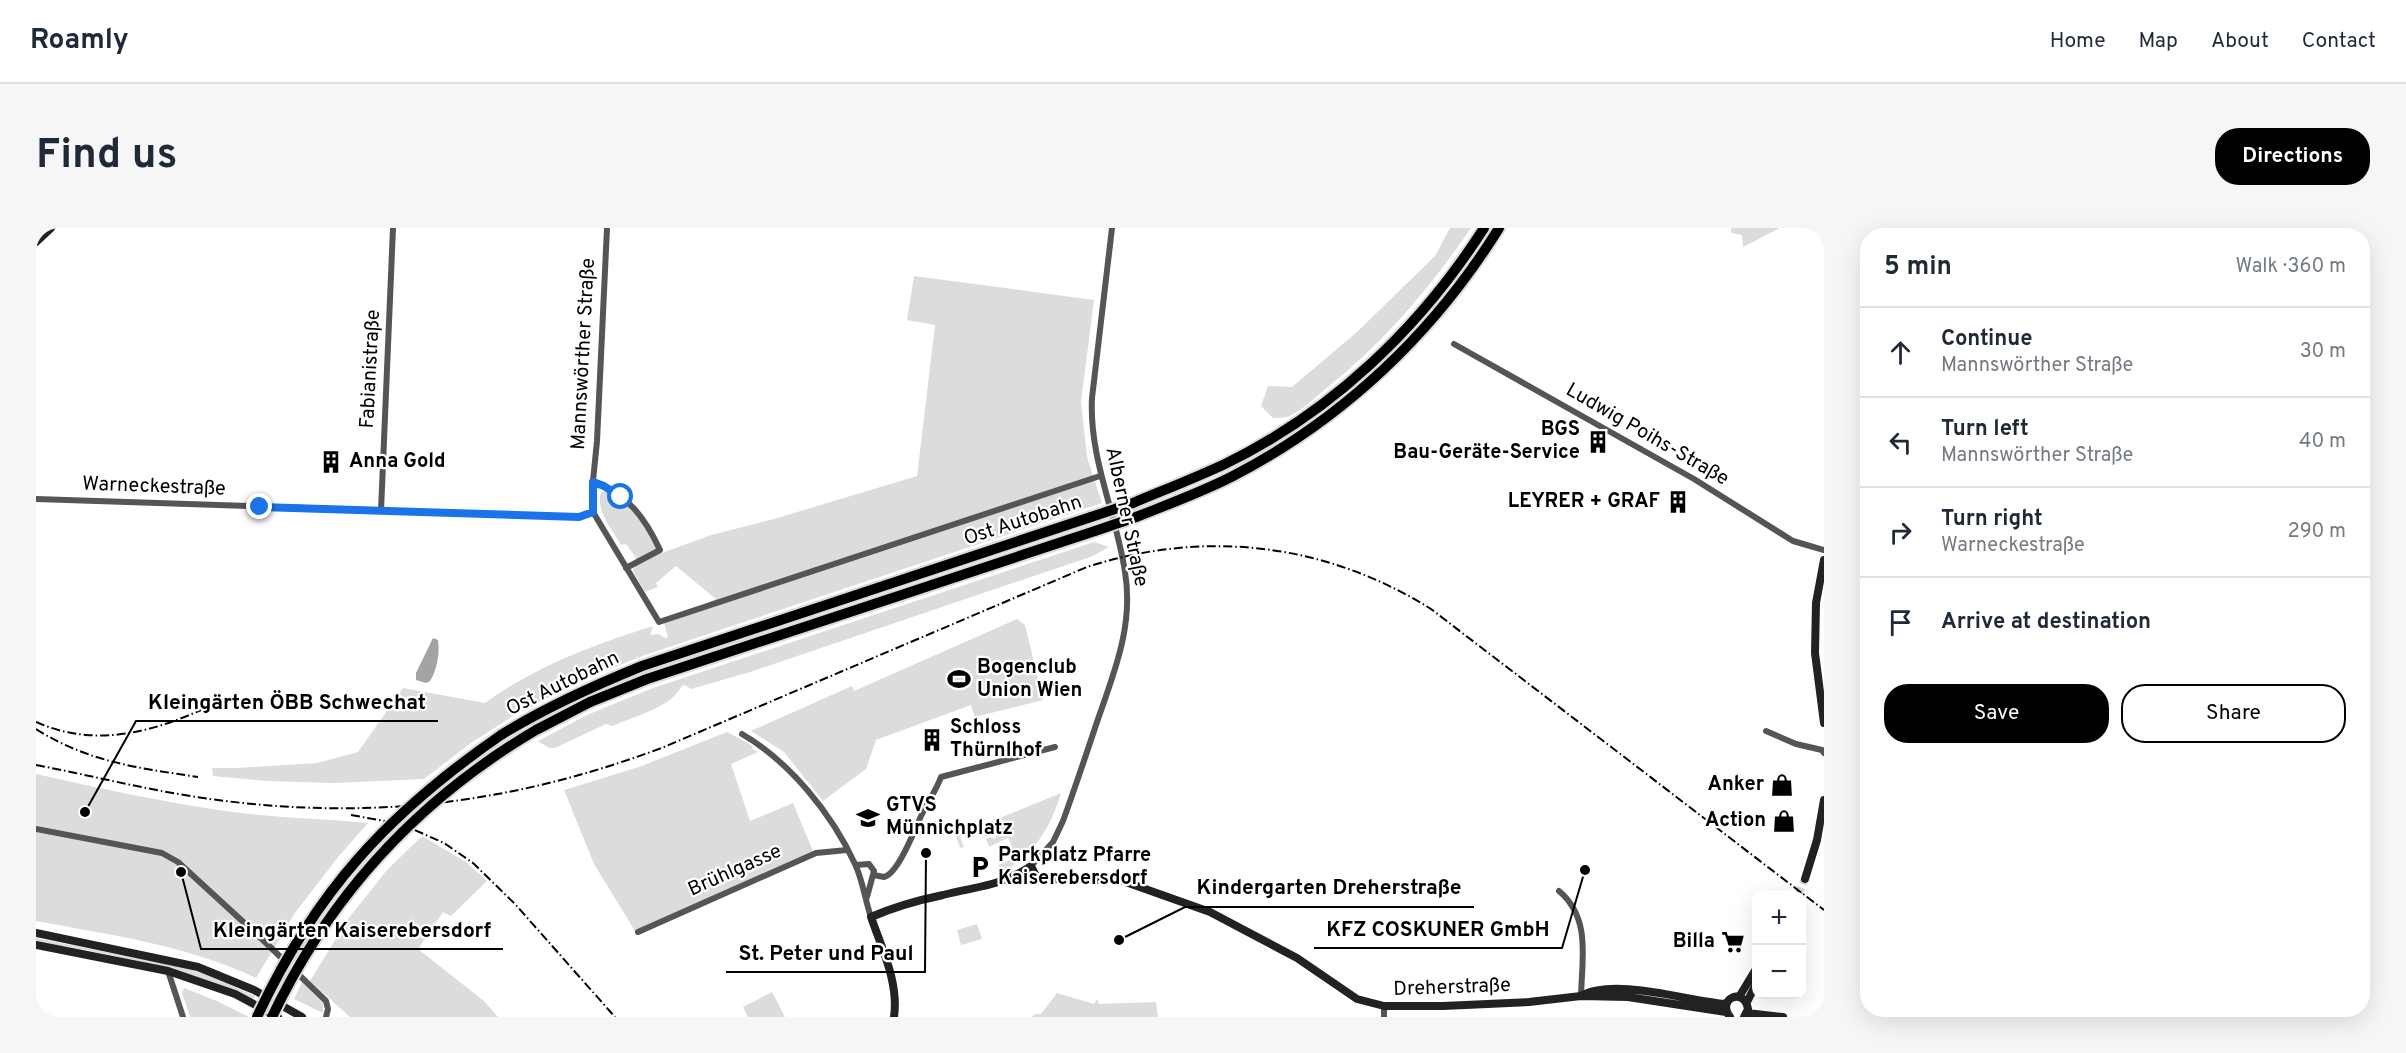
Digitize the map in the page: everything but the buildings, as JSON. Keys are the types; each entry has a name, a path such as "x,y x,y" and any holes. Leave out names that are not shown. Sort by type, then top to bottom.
{"highway":[{"name":"Ost Autobahn","path":"256,1017 273,981 301,934 332,889 370,844 408,806 453,769 501,735 584,690 642,666 1133,503 1227,463 1277,435 1342,389 1393,344 1452,275 1484,228"},
{"name":"Ost Autobahn","path":"272,1017 313,941 344,897 379,855 417,816 461,779 536,730 590,702 646,679 1136,517 1188,497 1233,476 1278,451 1334,412 1396,358 1427,326 1469,274 1499,228"}],"street":[{"path":"36,242 51,228"},
{"name":"Fabianistraße","path":"381,511 393,228"},
{"name":"Mannswörther Straße","path":"593,512 607,228"},
{"name":"Alberner Straße","path":"1031,866 1053,842 1063,821 1119,659 1125,629 1127,597 1125,570 1100,476 1092,438 1091,409 1112,228"},
{"name":"Ludwig Poihs-Straße","path":"1454,344 1694,479 1793,541 1824,549"},
{"path":"593,512 659,622 1100,476"},
{"path":"593,482 604,486 638,510 649,526 660,550 627,568"},
{"name":"Warneckestraße","path":"36,499 579,517 593,512"},
{"path":"1824,560 1816,603 1815,653 1824,723"},
{"path":"1766,731 1796,744 1822,750 1824,753"},
{"path":"742,734 774,755 838,829 856,865 891,975 894,1017"},
{"path":"874,875 884,877 892,873 918,826 921,815 936,791 941,777 1055,747"},
{"path":"1805,879 1817,840 1824,800"},
{"path":"36,829 162,853 178,862 326,1001 328,1009 326,1017"},
{"name":"Brühlgasse","path":"638,932 816,853 847,850"},
{"path":"856,865 869,864 872,866 874,875 867,899"},
{"path":"871,917 942,895 999,883 1031,866"},
{"name":"Dreherstraße","path":"1031,866 1041,879 1126,881 1210,912 1296,958 1357,999 1384,1006 1411,1008 1562,998 1581,996 1594,990 1613,989 1728,1013"},
{"path":"1558,891 1568,899 1579,917 1582,936 1581,996"},
{"path":"36,933 198,967 254,990 302,1017"},
{"path":"36,945 168,971 235,994 278,1017"},
{"path":"168,971 183,1017"},
{"path":"1739,997 1752,976"},
{"path":"1752,992 1747,1002 1746,1015 1784,1017"},
{"path":"1728,1013 1730,999 1739,997 1747,1002"},
{"path":"1384,1006 1384,1017"}],"shaded area":[{"path":"1450,228 1471,228 1423,293 1387,333 1349,370 1302,408 1287,417 1273,418 1261,406 1268,386 1292,387 1357,332 1435,256"},
{"path":"1731,228 1780,228 1743,247 1742,235 1731,233"},
{"path":"914,276 1094,300 1081,402 1087,457 1102,503 645,655 580,681 513,716 471,743 424,779 333,783 213,776 212,768 317,763 358,752 403,688 485,703 544,668 609,641 653,626 650,635 658,634 665,638 668,637 664,623 716,599 676,566 656,583 658,587 645,592 633,571 636,558 626,544 621,545 603,513 600,506 601,493 606,491 635,511 662,553 711,535 774,519 917,476 935,325 907,320"},
{"path":"1094,542 1109,547 1093,556 750,672 691,689 685,685 682,686 661,706 613,726 606,724 555,748 549,748 538,741 587,715 653,688"},
{"name":"Bogenclub Union Wien","path":"1017,619 1025,625 1043,700 975,717 971,705 876,740 866,769 823,801 784,752 751,731 852,686 854,691"},
{"path":"433,638 438,640 439,650 434,672 430,681 426,683 416,680 416,673"},
{"path":"727,732 753,746 752,749 758,752 731,764 750,821 793,803 813,851 635,931 594,864 564,790 639,767"},
{"path":"36,774 154,799 226,811 368,823 338,857 295,913 256,978 176,949 36,921"},
{"path":"1061,793 1047,828 1040,838 1025,856 1004,871 998,865 1017,857 1008,838 989,847 986,839 990,837 995,839 998,832 991,830 985,837 980,828 960,837 964,847 960,848 956,836"},
{"path":"424,837 466,862 487,881 451,916 443,912 418,949 484,1001 498,1017 350,1017 310,981 348,919 387,870 420,838"},
{"path":"977,924 982,939 961,945 957,930"},
{"path":"36,938 186,968 255,996 253,999 200,978 147,963 36,941"},
{"path":"302,982 323,1003 323,1013 294,999"},
{"path":"184,988 249,1017 190,1017 182,993"},
{"path":"772,992 785,1017 748,1017 743,1007"},
{"path":"1057,993 1094,1004 1097,999 1099,1004 1156,1002 1158,1017 1032,1017 1035,1014 1041,1014"}],"tunnel":[{"path":"1800,891 1805,879"}],"railway":[{"path":"36,765 188,796 269,805 327,808 384,807 440,803 496,794 608,767 664,747 1087,567 1131,555 1175,548 1220,546 1264,549 1307,557 1349,569 1391,587 1431,609 1824,910"},
{"path":"36,722 57,730 99,736 160,726 201,710"},
{"path":"36,729 75,749 114,762 198,777"},
{"path":"351,815 401,824 444,843 473,863 515,904 615,1017"}],"place":[{"name":"BGS Bau-Geräte-Service","path":"1598,442"},
{"name":"Anna Gold","path":"331,462"},
{"name":"LEYRER + GRAF","path":"1678,502"},
{"name":"Bogenclub Union Wien","path":"959,679"},
{"name":"Schloss Thürnlhof","path":"932,740"},
{"name":"Anker","path":"1782,785"},
{"name":"Kleingärten ÖBB Schwechat","path":"85,812"},
{"name":"GTVS Münnichplatz","path":"868,818"},
{"name":"Action","path":"1784,821"},
{"name":"St. Peter und Paul","path":"926,853"},
{"name":"Parkplatz Pfarre Kaiserebersdorf","path":"980,867"},
{"name":"KFZ COSKUNER GmbH","path":"1585,870"},
{"name":"Kleingärten Kaiserebersdorf","path":"181,872"},
{"name":"Kindergarten Dreherstraße","path":"1119,940"},
{"name":"Billa","path":"1733,942"}],"route":[{"path":"260,507 579,517 593,512 593,482 621,497"}]}
